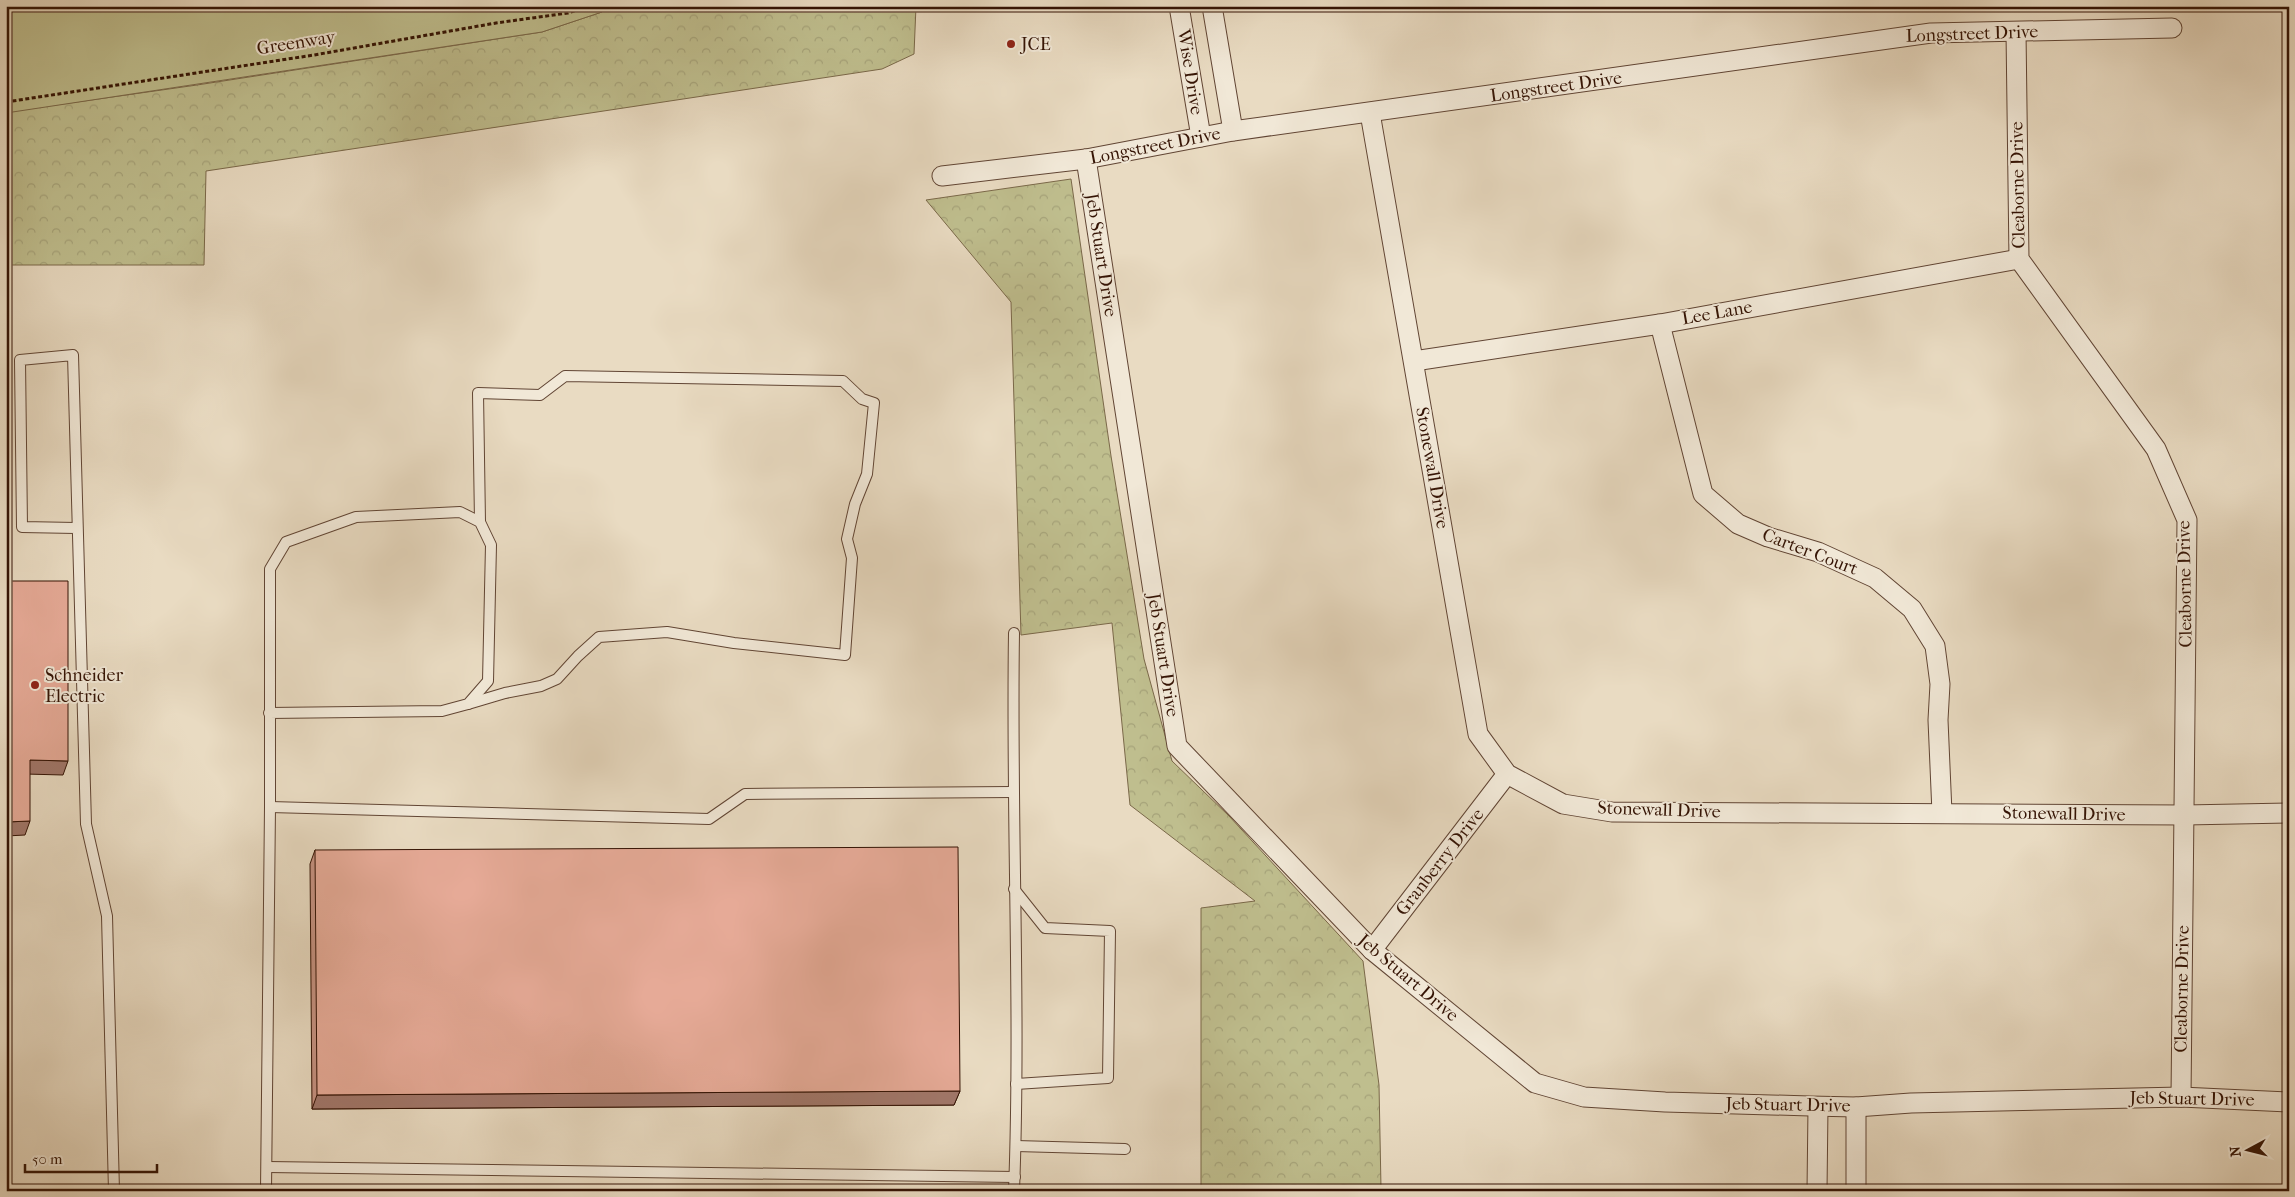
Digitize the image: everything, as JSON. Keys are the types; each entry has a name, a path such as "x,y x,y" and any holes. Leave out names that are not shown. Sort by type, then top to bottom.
{"street":[{"name":"Wise Drive","path":"1179,6 1200,137"},
{"name":"Wise Drive","path":"1212,6 1234,132"},
{"name":"Longstreet Drive","path":"942,176 1086,159 1200,137 1931,33 2172,28"},
{"name":"Cleaborne Drive","path":"2016,32 2019,259 2156,449 2187,520 2185,815 2180,1097"},
{"name":"Stonewall Drive","path":"1370,114 1478,734 1507,774 1563,804 1612,812 2185,815 2289,813"},
{"name":"Jeb Stuart Drive","path":"1086,159 1177,746 1372,950 1535,1083 1584,1097 1665,1102 1818,1107 2180,1097 2289,1102"},
{"name":"Lee Lane","path":"1414,362 1660,324 2019,259"},
{"name":"Carter Court","path":"1660,324 1703,494 1738,524 1768,537 1818,552 1875,578 1912,609 1935,646 1940,684 1938,720 1942,813"},
{"name":"Granberry Drive","path":"1372,950 1507,774"},
{"path":"1816,1191 1818,1107"},
{"path":"1856,1107 1856,1191"}],"lane":[{"path":"76,528 22,527 20,360 72,355 86,824 107,916 114,1191"},
{"path":"269,713 442,711 468,704 505,693 541,686 557,679 599,637 668,632 734,643 845,655 852,558 847,539 855,504 868,474 874,402 862,399 843,381 565,376 540,395 478,393 480,522 491,545 488,682 468,704"},
{"path":"266,1191 270,807 270,569 286,542 356,517 460,512 480,522"},
{"path":"1014,632 1013,792 1016,1084 1014,1191"},
{"path":"270,807 709,819 745,794 1013,792"},
{"path":"1014,889 1045,928 1110,931 1108,1078 1016,1084"},
{"path":"1016,1146 1125,1148"},
{"path":"267,1167 1015,1177"}],"path":[{"name":"Greenway","path":"6,102 314,54 568,12 590,6"}],"green space":[{"path":"6,6 605,6 602,12 542,32 6,113"},
{"path":"605,6 916,6 914,54 882,69 206,171 204,265 6,265 6,112 542,32 602,12"},
{"path":"1071,179 1111,456 1144,659 1172,761 1229,816 1363,961 1379,1085 1381,1188 1371,1191 1201,1191 1201,908 1255,901 1130,805 1112,623 1021,635 1011,302 926,200"}],"building":[{"name":"Schneider Electric","path":"6,581 68,581 68,761 30,760 30,821 6,822"},
{"path":"958,847 960,1091 317,1095 315,850"}],"place":[{"name":"JCE","path":"1011,44"},
{"name":"Schneider Electric","path":"35,685"}]}
